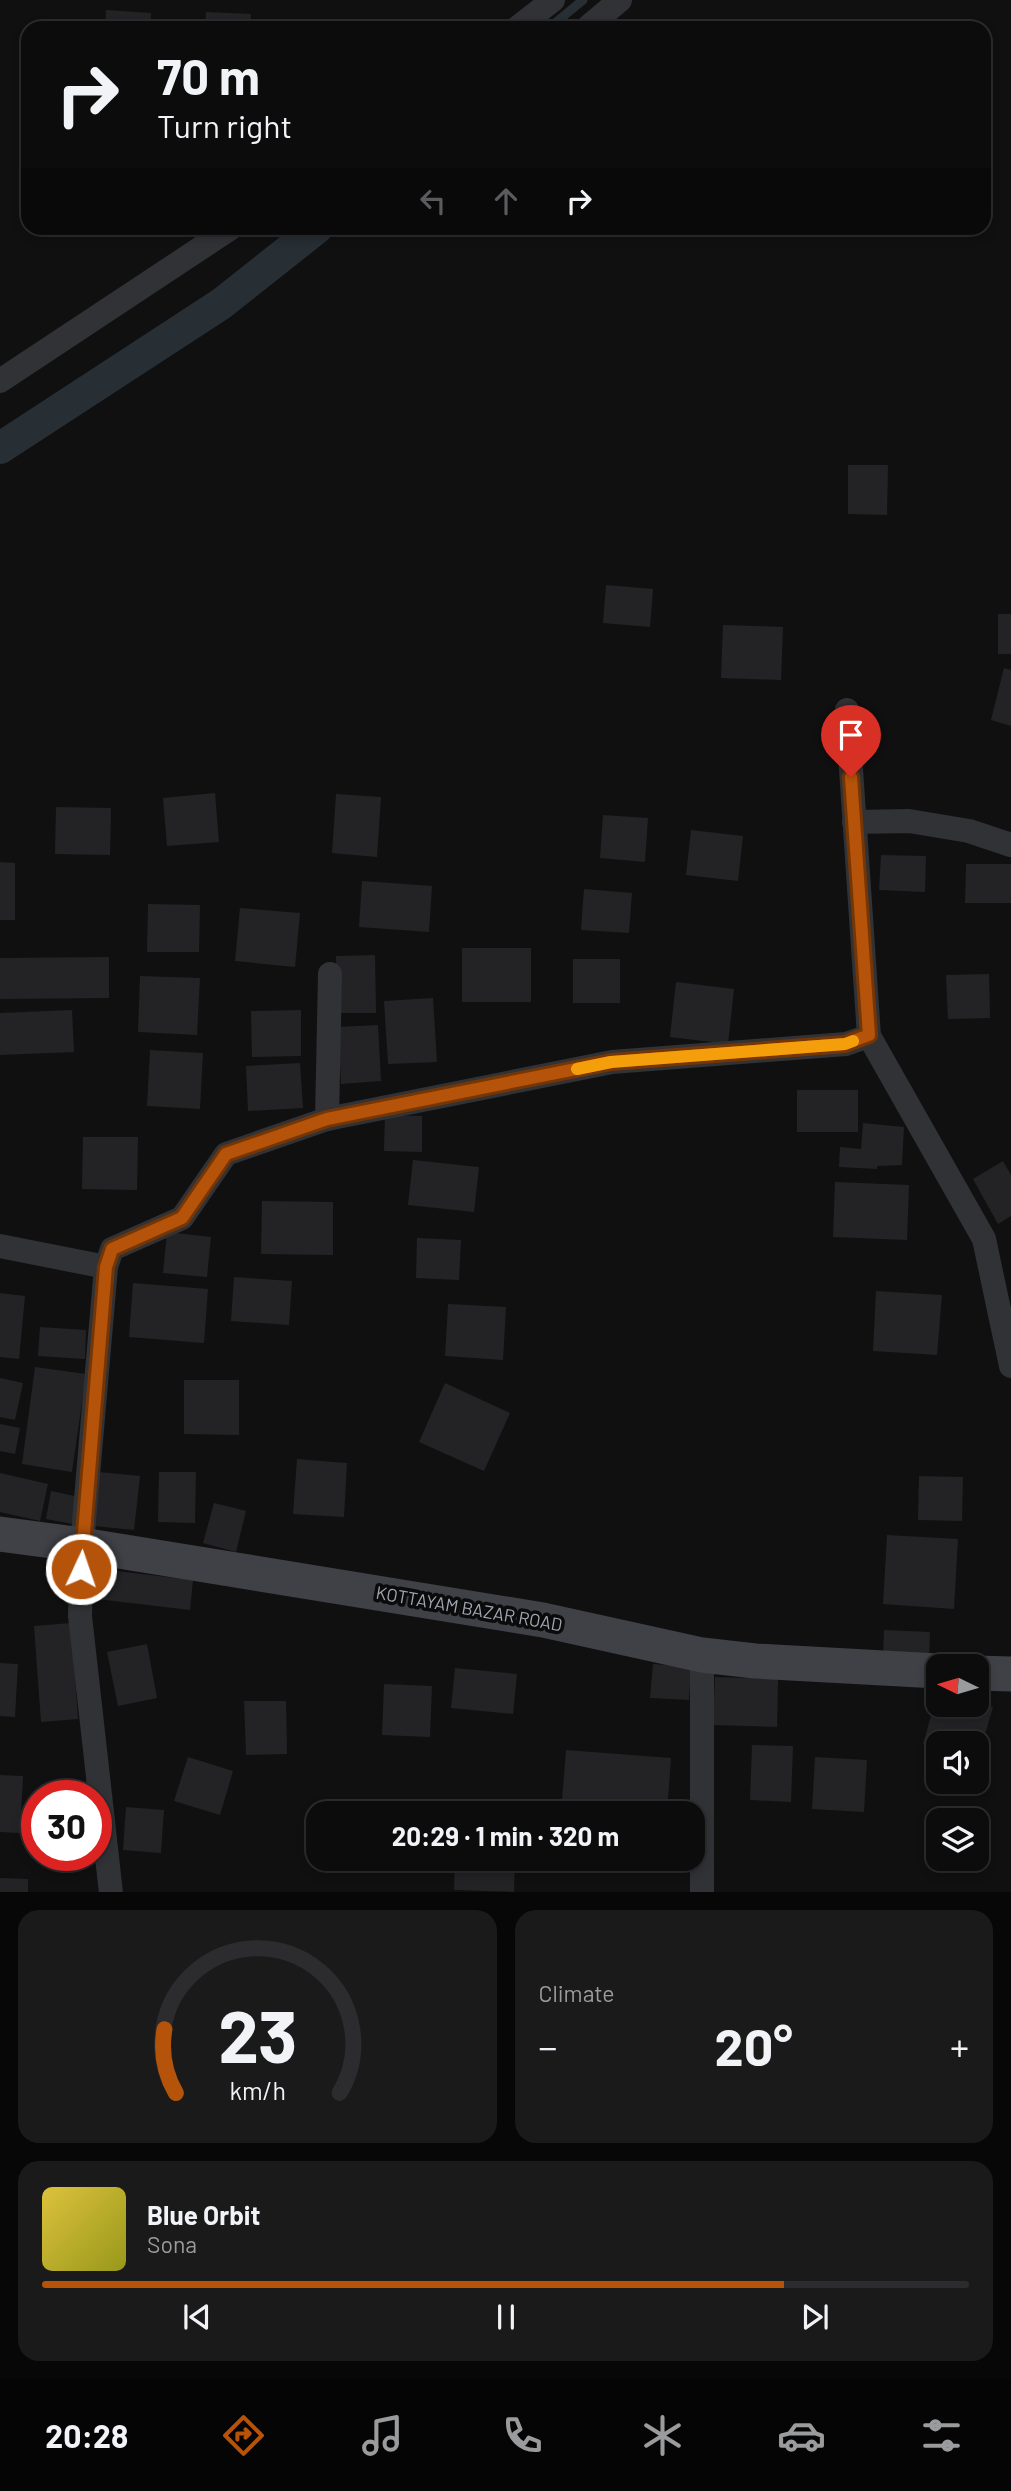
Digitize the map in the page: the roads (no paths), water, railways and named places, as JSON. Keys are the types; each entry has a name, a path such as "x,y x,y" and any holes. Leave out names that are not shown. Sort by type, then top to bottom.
{"main road":[{"name":"KOTTAYAM BAZAR ROAD","path":"0,1534 543,1620 702,1655 755,1661 926,1670"},
{"path":"989,1673 1011,1674"}],"street":[{"path":"526,21 553,0"},
{"path":"595,21 620,0"},
{"path":"0,381 220,235"},
{"path":"846,710 869,1035 984,1239 1011,1366"},
{"path":"854,822 909,821 969,831 1011,845"},
{"path":"327,1119 330,974"},
{"path":"111,1892 80,1616 82,1545 106,1267 112,1249 182,1218 226,1154 327,1119 611,1062 845,1044 869,1035"},
{"path":"0,1246 106,1267"},
{"path":"702,1655 702,1892"}],"waterway":[{"path":"558,21 583,0"},
{"path":"0,448 221,304 308,235"}]}
